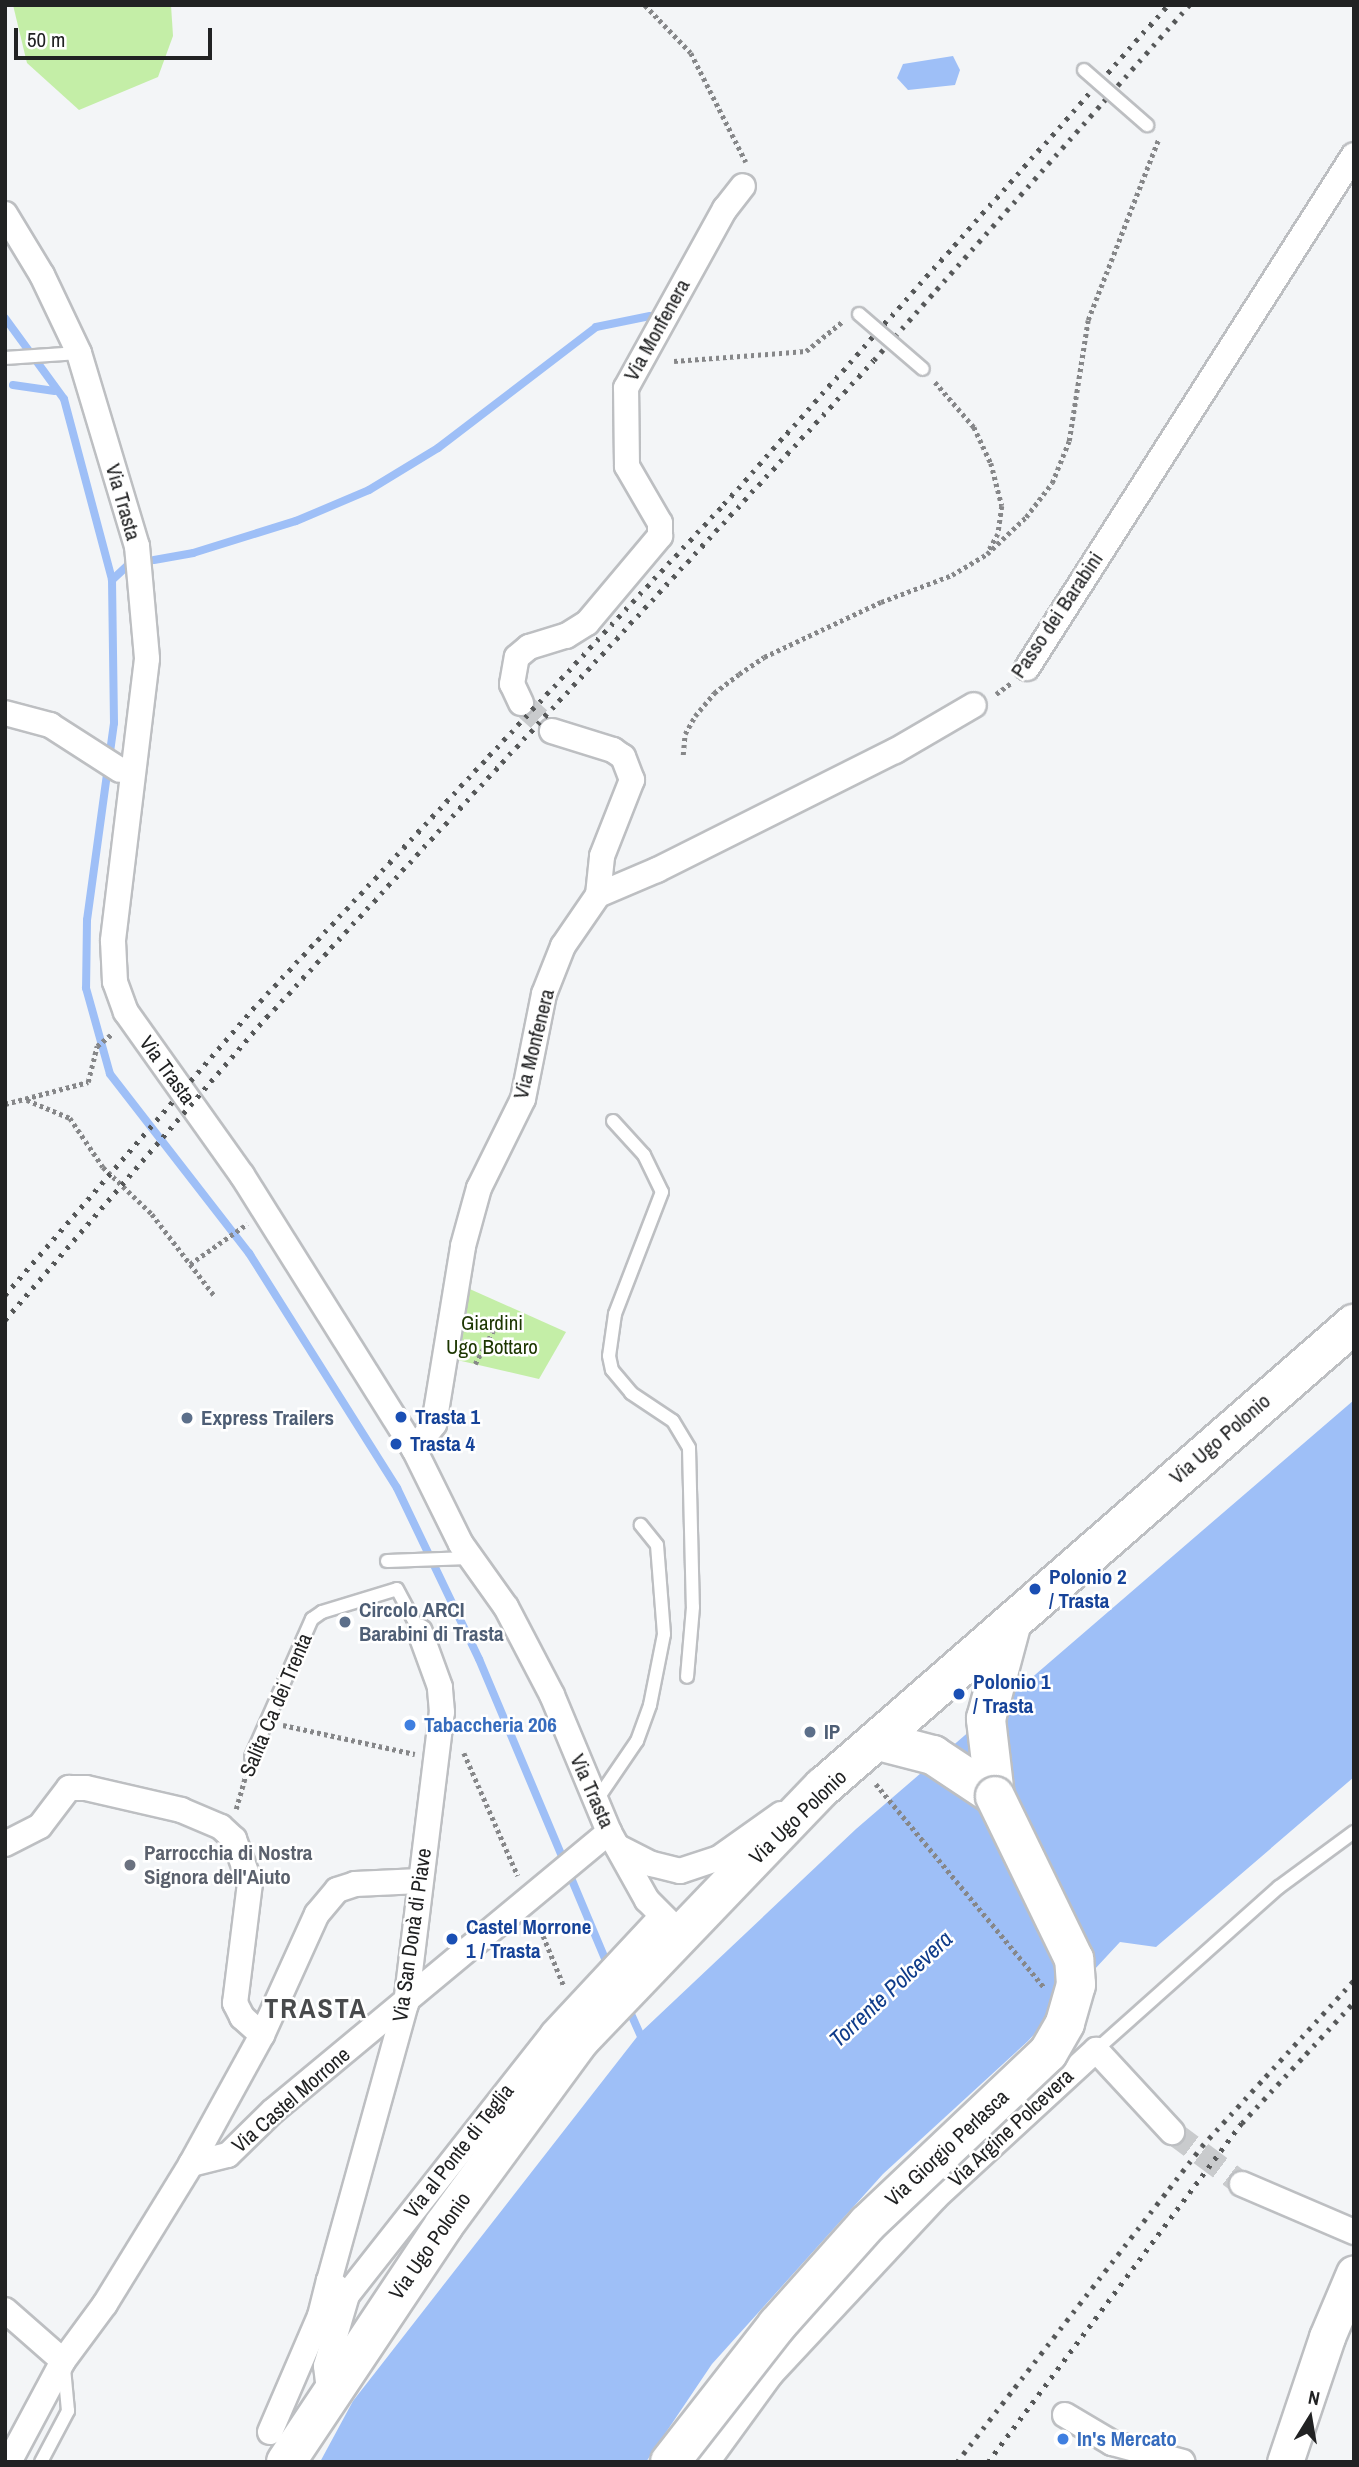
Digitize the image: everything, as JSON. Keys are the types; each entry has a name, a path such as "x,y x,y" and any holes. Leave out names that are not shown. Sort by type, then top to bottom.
{"main road":[{"name":"Via Ugo Polonio","path":"329,2390 452,2214 580,2040 585,2010 663,1933 823,1787 889,1743 1014,1617 1354,1324"},
{"name":"Via Giorgio Perlasca","path":"670,2462 777,2325 867,2224 1048,2053 1065,2023 1076,1985 1074,1959 995,1796 986,1719 994,1677 1014,1617"},
{"path":"889,1743 933,1755 995,1796"},
{"path":"1285,2462 1327,2337 1354,2273"},
{"name":"Via San Donà di Piave","path":"278,2447 329,2390"}],"street":[{"name":"Passo dei Barabini","path":"1027,668 1354,155"},
{"name":"Via Monfenera","path":"521,703 512,684 517,657 529,647 576,632 658,541 660,523 627,466 626,388 725,209 743,186"},
{"name":"Via Trasta","path":"5,214 42,275 79,353 137,545 147,659 127,775 114,901 115,982 129,1016 242,1175 414,1449 462,1559 506,1606 552,1695 596,1801 608,1840 647,1900 663,1933"},
{"path":"598,895 657,870 895,751 974,705"},
{"path":"5,713 63,732 127,775"},
{"name":"Via Monfenera","path":"414,1449 434,1424 463,1246 479,1188 523,1100 537,1019 563,946 598,895 602,856 632,780 631,770 624,757 603,745 552,732"},
{"name":"Via San Donà di Piave","path":"329,2390 326,2366 338,2288 406,2004 419,1881 442,1712 440,1687 420,1632"},
{"name":"Via Trasta","path":"608,1840 652,1864 680,1871 719,1858 823,1787"},
{"path":"5,1844 40,1826 59,1796 69,1788 180,1810 229,1834 250,1883 235,2003 242,2017 262,2035"},
{"name":"Via Castel Morrone","path":"191,2164 228,2155 273,2111 531,1899 608,1840"},
{"name":"Via Castel Morrone","path":"9,2462 63,2361 105,2304 191,2164 262,2035 317,1914 337,1890 355,1884 419,1881"},
{"name":"Via al Ponte di Teglia","path":"338,2288 585,2010"},
{"path":"1096,2050 1172,2132"},
{"name":"Via Argine Polcevera","path":"707,2462 771,2374 935,2198 1096,2050"},
{"path":"1242,2184 1354,2232"},
{"name":"Via San Donà di Piave","path":"278,2447 320,2316 338,2288"},
{"path":"5,2310 63,2361"},
{"path":"1065,2415 1112,2443 1182,2462"}],"lane":[{"path":"1084,70 1147,125"},
{"path":"859,314 923,369"},
{"path":"5,358 79,353"},
{"path":"613,1121 644,1155 662,1192 615,1314 609,1356 612,1370 631,1393 673,1421 689,1448 693,1607 687,1677"},
{"path":"596,1801 637,1741 650,1705 664,1634 657,1545 641,1525"},
{"path":"387,1561 462,1559"},
{"name":"Via San Donà di Piave","path":"397,1589 420,1632"},
{"name":"Salita Ca dei Trenta","path":"251,1757 312,1619 397,1589"},
{"name":"Via Argine Polcevera","path":"1096,2050 1279,1887 1354,1832"},
{"path":"41,2462 68,2411 63,2361"}],"path":[{"path":"645,5 691,53 745,160 749,176 743,186"},
{"path":"683,755 685,734 714,693 764,657 881,602 952,575 987,554 1027,517 1052,483 1069,441 1088,320 1158,150 1159,141 1147,125"},
{"path":"674,361 806,351 850,313 859,314"},
{"path":"923,369 974,427 990,463 1002,506 998,534 987,554"},
{"name":"Passo dei Barabini","path":"974,705 1006,689 1027,668"},
{"path":"5,1104 88,1082 97,1046 121,1028 129,1016"},
{"path":"27,1100 70,1118 103,1167 152,1214 214,1295"},
{"path":"190,1264 203,1252 252,1221"},
{"path":"475,1364 502,1314"},
{"path":"442,1712 473,1770 585,2010"},
{"path":"267,1721 436,1759"},
{"name":"Salita Ca dei Trenta","path":"229,1834 251,1757"},
{"path":"881,1789 1046,1990"}],"green space":[{"path":"13,5 171,5 173,36 158,77 79,110 27,63"},
{"name":"Giardini Ugo Bottaro","path":"463,1286 566,1332 539,1379 457,1360"}],"water":[{"path":"953,56 960,70 955,85 908,90 897,78 903,64"},
{"name":"Torrente Polcevera","path":"1354,1400 1354,1777 1156,1947 1120,1942 1028,2041 883,2174 712,2364 646,2462 320,2462 353,2401 640,2033 856,1829"}],"waterway":[{"path":"154,560 193,553 296,521 369,490 438,448 596,327 650,316"},
{"path":"5,318 64,399 112,580 114,723 87,920 86,988 110,1074 249,1253 397,1488 479,1659 609,1968"},
{"path":"13,385 55,391"},
{"path":"112,580 128,565"},
{"path":"627,2005 643,2041"}],"tunnel":[{"path":"521,703 552,731"},
{"path":"1172,2132 1242,2184"}],"railway":[{"path":"5,1295 253,1009 724,504 1168,5"},
{"path":"5,1320 267,1017 874,360 1189,5"},
{"path":"957,2462 1202,2146 1354,1980"},
{"path":"988,2462 1242,2123 1354,2002"}],"place":[{"name":"Trasta 1","path":"401,1417"},
{"name":"Express Trailers","path":"187,1418"},
{"name":"Trasta 4","path":"396,1444"},
{"name":"Polonio 2 / Trasta","path":"1035,1589"},
{"name":"Circolo ARCI Barabini di Trasta","path":"345,1622"},
{"name":"Polonio 1 / Trasta","path":"959,1694"},
{"name":"Tabaccheria 206","path":"410,1725"},
{"name":"IP","path":"810,1732"},
{"name":"Parrocchia di Nostra Signora dell'Aiuto","path":"130,1865"},
{"name":"Castel Morrone 1 / Trasta","path":"452,1939"},
{"name":"In's Mercato","path":"1063,2439"}],"district":[{"name":"TRASTA","path":"316,2008"}]}
